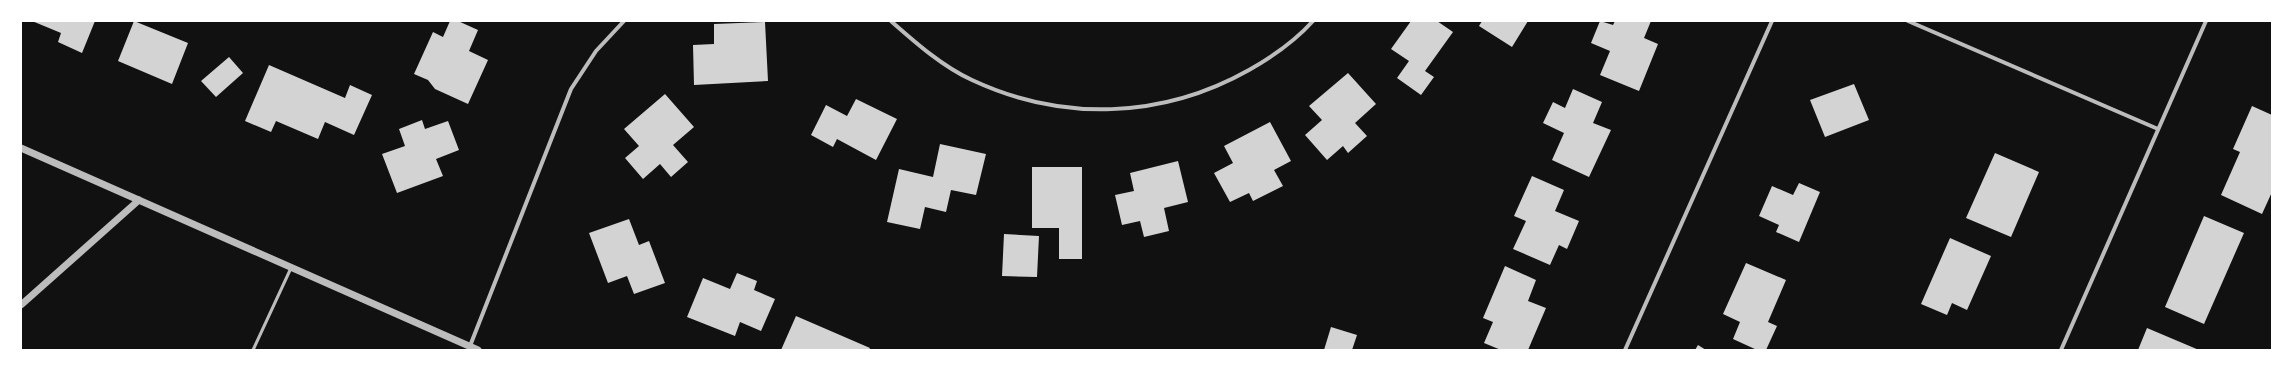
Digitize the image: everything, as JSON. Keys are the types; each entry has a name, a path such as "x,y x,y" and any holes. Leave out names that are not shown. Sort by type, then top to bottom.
{"street":[{"path":"470,346 571,89 596,51 624,21"},
{"path":"892,21 928,53 971,80 1019,98 1064,108 1111,110 1167,104 1221,86 1270,58 1313,21"},
{"path":"1625,350 1772,21"},
{"path":"1908,21 2158,129"},
{"path":"2061,350 2206,21"},
{"path":"21,148 478,350"},
{"path":"21,305 139,200"}],"lane":[{"path":"254,350 292,267"}],"building":[{"path":"32,21 95,21 82,53 58,42 61,33"},
{"path":"134,21 188,43 172,84 118,61"},
{"path":"450,21 458,21 478,30 469,51 488,60 468,104 435,89 428,80 414,74 433,32 443,37"},
{"path":"1411,21 1437,21 1453,32 1425,71 1434,77 1421,95 1397,78 1409,61 1391,49"},
{"path":"1482,21 1528,21 1512,47 1479,26"},
{"path":"1600,21 1613,25 1615,21 1651,21 1644,38 1658,44 1639,91 1600,75 1610,51 1591,43"},
{"path":"765,22 768,81 694,85 693,45 714,44 714,24"},
{"path":"229,57 243,73 216,97 201,81"},
{"path":"269,65 345,98 350,85 372,95 354,135 325,122 318,139 276,121 271,132 245,121"},
{"path":"1348,73 1376,104 1355,123 1367,136 1348,153 1343,146 1327,160 1305,135 1322,120 1309,106"},
{"path":"1854,84 1869,120 1825,137 1810,100"},
{"path":"1573,89 1602,102 1593,123 1611,130 1589,177 1552,160 1564,133 1543,123 1553,102 1565,108"},
{"path":"665,94 694,127 673,145 688,162 671,177 660,164 643,179 625,158 639,146 624,129"},
{"path":"856,99 897,119 876,160 837,139 833,147 811,135 826,105 847,116"},
{"path":"2252,106 2272,115 2272,192 2262,214 2221,195 2240,152 2233,149"},
{"path":"422,120 425,129 448,121 459,150 436,159 443,176 397,193 382,154 405,146 399,129"},
{"path":"1270,122 1291,161 1274,170 1283,186 1253,201 1249,193 1230,202 1214,173 1233,163 1224,146"},
{"path":"940,144 986,154 976,195 951,190 946,212 925,207 920,229 887,222 899,169 933,177"},
{"path":"1995,153 2039,172 2011,237 1966,218"},
{"path":"1178,161 1188,202 1164,208 1169,231 1144,237 1140,221 1122,225 1115,195 1134,191 1130,173"},
{"path":"1032,167 1082,167 1082,259 1059,259 1059,228 1032,228"},
{"path":"1532,176 1564,190 1555,211 1579,221 1567,249 1559,245 1550,265 1513,249 1526,221 1514,216"},
{"path":"1799,183 1820,192 1799,242 1776,232 1779,225 1759,216 1772,186 1793,195"},
{"path":"2204,216 2244,233 2204,324 2165,307"},
{"path":"629,219 639,245 649,241 665,283 634,294 627,276 608,283 589,233"},
{"path":"1004,234 1039,236 1037,277 1002,276"},
{"path":"1950,238 1991,256 1967,310 1952,303 1947,315 1921,304"},
{"path":"1746,263 1786,280 1768,322 1777,326 1766,350 1757,350 1733,339 1740,322 1723,314"},
{"path":"1505,266 1536,280 1528,301 1546,308 1528,350 1501,350 1484,343 1493,322 1483,318"},
{"path":"737,273 757,281 754,290 775,299 761,331 740,322 735,336 687,317 703,278 730,289"},
{"path":"796,316 870,348 869,350 781,350"},
{"path":"1331,327 1357,335 1352,350 1324,350"},
{"path":"2147,328 2199,350 2138,350"},
{"path":"1698,345 1706,350 1695,350"}]}
